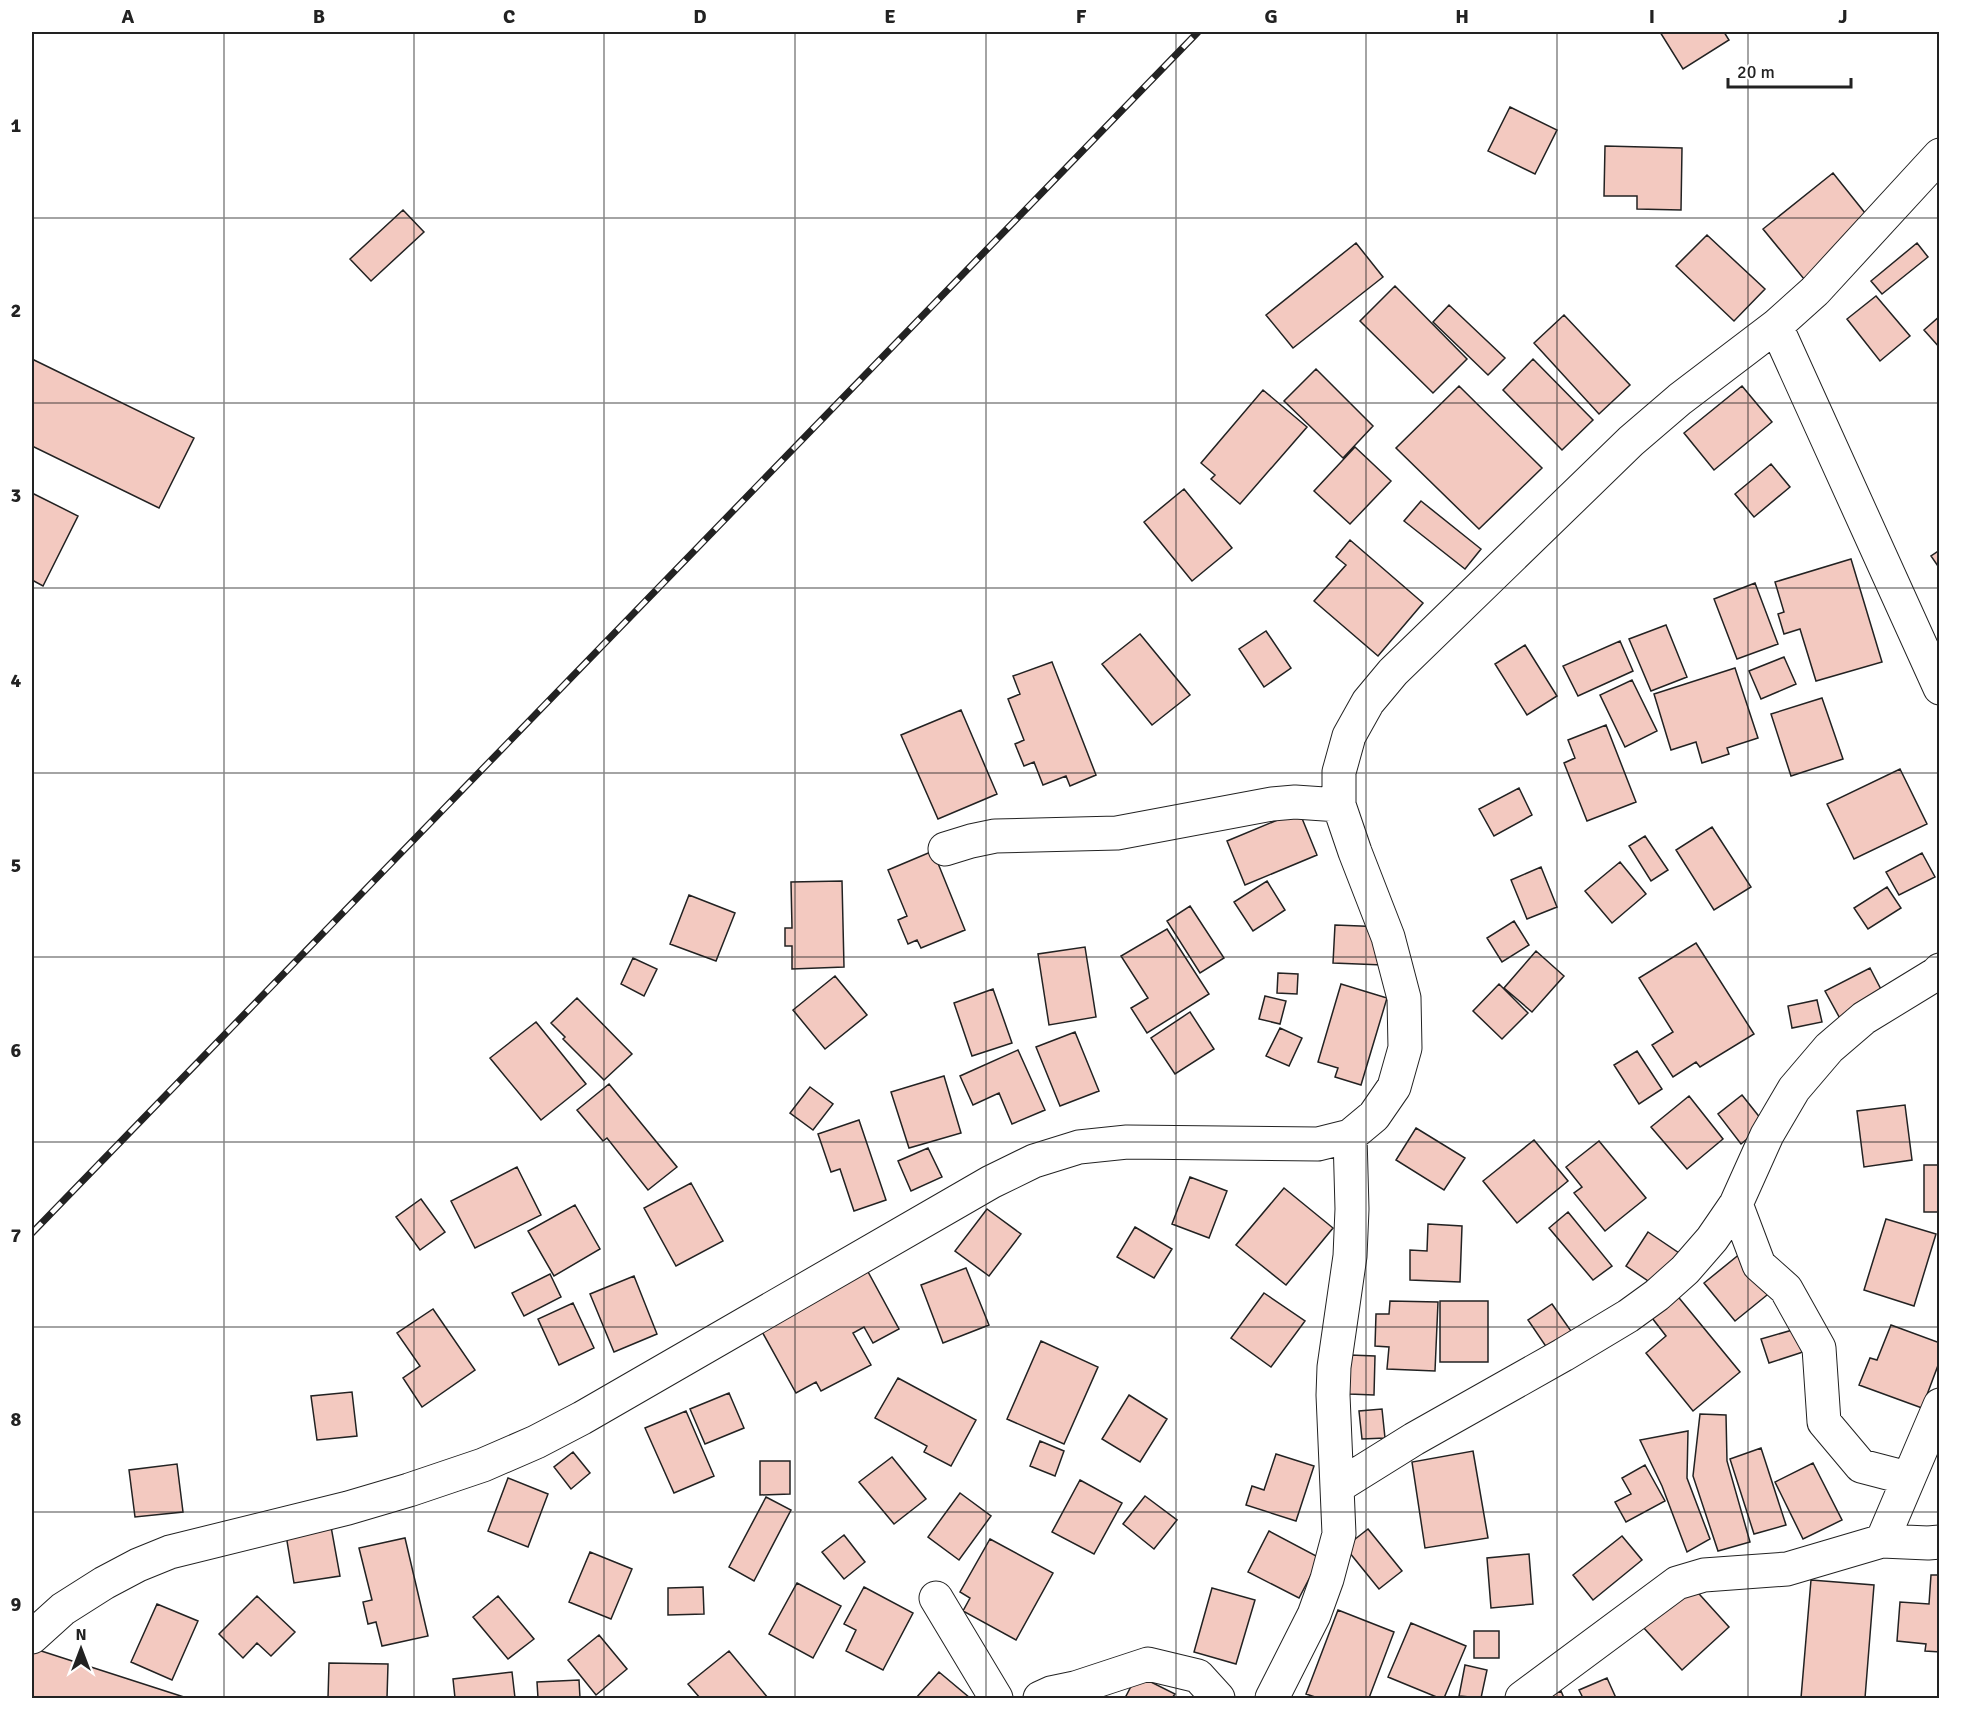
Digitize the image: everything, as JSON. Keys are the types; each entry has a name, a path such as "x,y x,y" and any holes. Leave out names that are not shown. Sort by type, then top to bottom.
{"street":[{"path":"32,1637 63,1609 104,1583 138,1565 170,1552 348,1508 409,1490 483,1465 536,1442 582,1418 982,1188 1034,1161 1079,1147 1127,1142 1318,1144 1350,1136 1374,1116 1394,1087 1405,1048 1404,999 1388,937 1339,805 1339,772 1349,736 1368,702 1392,672 1631,441 1680,399 1776,326 1830,275 1940,155"},
{"path":"1776,326 1940,688"},
{"path":"945,849 995,836 1118,833 1272,804 1295,802 1339,805"},
{"path":"1337,1486 1413,1439 1563,1355 1642,1305 1685,1270 1712,1239 1736,1204 1767,1135 1794,1089 1822,1056 1864,1018 1938,981"},
{"path":"1272,1698 1314,1615 1327,1579 1339,1534 1333,1395 1334,1366 1350,1256 1352,1209 1350,1136"},
{"path":"1736,1204 1759,1265 1786,1289 1819,1348 1824,1422 1861,1466 1907,1478"},
{"path":"1882,1541 1940,1405"},
{"path":"1522,1698 1677,1583 1704,1575 1787,1569 1882,1541 1928,1544 1940,1542"},
{"path":"936,1598 996,1698"},
{"path":"1040,1698 1051,1693 1075,1689 1148,1664 1198,1676 1218,1698"}],"building":[{"path":"1660,32 1724,32 1729,40 1683,69"},
{"path":"1510,107 1557,130 1535,174 1488,151"},
{"path":"1605,146 1682,148 1681,210 1637,209 1637,196 1604,196"},
{"path":"1833,173 1873,223 1804,279 1763,229"},
{"path":"403,210 424,232 371,281 350,259"},
{"path":"1707,235 1765,289 1734,321 1676,266"},
{"path":"1356,243 1383,277 1293,348 1266,315"},
{"path":"1917,243 1928,257 1882,294 1871,281"},
{"path":"1395,286 1467,359 1433,393 1360,321"},
{"path":"1876,296 1910,336 1880,361 1847,319"},
{"path":"1449,305 1505,358 1488,375 1433,322"},
{"path":"1564,315 1630,385 1599,414 1534,343"},
{"path":"1940,316 1940,348 1924,330"},
{"path":"32,359 194,438 159,508 32,446"},
{"path":"1533,359 1593,420 1562,450 1503,390"},
{"path":"1316,369 1373,426 1343,458 1284,401"},
{"path":"1459,386 1542,468 1479,529 1396,448"},
{"path":"1742,386 1772,422 1714,470 1684,433"},
{"path":"1263,390 1307,427 1240,504 1211,479 1215,475 1201,463"},
{"path":"1355,447 1391,481 1350,524 1314,491"},
{"path":"1771,464 1790,487 1754,517 1735,494"},
{"path":"1184,489 1232,548 1192,581 1144,522"},
{"path":"32,493 78,516 43,586 32,580"},
{"path":"1421,501 1481,549 1465,569 1404,521"},
{"path":"1350,540 1423,603 1378,656 1314,601 1346,565 1336,557"},
{"path":"1940,550 1940,569 1931,556"},
{"path":"1851,559 1882,662 1816,681 1800,629 1784,634 1778,614 1784,612 1775,582"},
{"path":"1755,583 1778,644 1737,659 1714,599"},
{"path":"1666,625 1687,677 1651,691 1629,639"},
{"path":"1266,631 1291,668 1264,687 1239,649"},
{"path":"1140,634 1190,695 1152,725 1102,664"},
{"path":"1620,641 1633,671 1578,696 1563,666"},
{"path":"1525,645 1557,696 1527,715 1495,664"},
{"path":"1784,657 1796,684 1761,699 1749,671"},
{"path":"1052,662 1096,775 1070,786 1066,776 1043,785 1034,762 1024,766 1015,744 1024,740 1008,699 1020,694 1013,676"},
{"path":"1735,668 1758,738 1727,748 1729,754 1702,763 1696,742 1671,750 1654,694"},
{"path":"1632,680 1657,731 1625,747 1600,695"},
{"path":"1822,698 1843,759 1791,776 1771,714"},
{"path":"961,710 997,794 938,819 901,735"},
{"path":"1606,725 1636,802 1587,821 1564,763 1575,758 1568,740"},
{"path":"1900,769 1927,824 1854,859 1827,804"},
{"path":"1519,788 1532,815 1494,836 1479,809"},
{"path":"1299,811 1317,855 1245,885 1227,841"},
{"path":"1712,827 1751,887 1714,910 1676,850"},
{"path":"1645,836 1668,870 1651,881 1629,846"},
{"path":"933,851 965,930 921,948 917,940 908,944 898,920 907,916 888,870"},
{"path":"1922,853 1935,877 1899,895 1886,872"},
{"path":"1620,862 1646,894 1612,923 1585,891"},
{"path":"1541,867 1557,907 1527,919 1511,880"},
{"path":"842,881 844,967 792,969 792,946 785,946 785,928 792,928 791,882"},
{"path":"1267,881 1285,910 1253,931 1234,902"},
{"path":"1887,887 1901,908 1868,929 1854,908"},
{"path":"689,895 735,913 716,961 670,944"},
{"path":"1190,906 1224,958 1200,973 1167,921"},
{"path":"1514,921 1529,945 1502,962 1487,938"},
{"path":"1335,925 1385,927 1383,965 1333,963"},
{"path":"1167,929 1209,994 1147,1033 1131,1008 1148,998 1121,956"},
{"path":"1696,943 1754,1034 1700,1067 1696,1062 1673,1077 1652,1045 1673,1032 1639,978"},
{"path":"1085,947 1096,1017 1049,1025 1038,954"},
{"path":"1536,951 1564,976 1532,1012 1504,988"},
{"path":"633,958 657,969 644,996 621,984"},
{"path":"1870,968 1887,1001 1843,1024 1825,991"},
{"path":"1278,973 1298,974 1297,994 1277,993"},
{"path":"835,976 867,1015 825,1049 793,1010"},
{"path":"1341,984 1387,998 1361,1085 1335,1077 1338,1068 1318,1062"},
{"path":"1499,984 1528,1013 1502,1039 1473,1011"},
{"path":"993,989 1012,1043 972,1056 954,1003"},
{"path":"1265,996 1286,1001 1280,1024 1259,1019"},
{"path":"577,998 632,1054 604,1080 563,1039 565,1037 551,1023"},
{"path":"1817,1000 1822,1022 1792,1028 1788,1006"},
{"path":"1190,1012 1214,1049 1175,1074 1151,1038"},
{"path":"536,1022 586,1084 541,1120 490,1058"},
{"path":"1280,1028 1302,1038 1289,1066 1266,1056"},
{"path":"1075,1032 1099,1091 1060,1106 1036,1047"},
{"path":"1018,1050 1045,1110 1012,1124 999,1093 973,1105 960,1076"},
{"path":"1637,1051 1662,1089 1639,1104 1614,1065"},
{"path":"944,1076 961,1133 909,1148 891,1092"},
{"path":"609,1084 677,1167 648,1190 607,1138 603,1141 577,1110"},
{"path":"810,1087 833,1104 813,1130 790,1113"},
{"path":"1742,1095 1765,1124 1741,1144 1718,1114"},
{"path":"1689,1096 1723,1139 1687,1169 1651,1127"},
{"path":"1905,1105 1912,1160 1864,1167 1857,1111"},
{"path":"859,1120 886,1200 854,1211 840,1169 831,1172 818,1134"},
{"path":"1416,1128 1465,1158 1444,1190 1396,1160"},
{"path":"1534,1140 1568,1181 1517,1223 1483,1181"},
{"path":"1599,1141 1646,1198 1605,1231 1574,1193 1582,1187 1566,1167"},
{"path":"928,1148 942,1177 911,1191 898,1161"},
{"path":"1924,1165 1940,1165 1940,1212 1924,1212"},
{"path":"517,1167 541,1215 475,1248 451,1201"},
{"path":"1190,1177 1227,1191 1209,1238 1172,1224"},
{"path":"691,1183 723,1241 676,1266 644,1208"},
{"path":"1284,1188 1333,1228 1286,1285 1236,1245"},
{"path":"421,1199 445,1232 420,1250 396,1217"},
{"path":"575,1205 600,1249 554,1276 528,1231"},
{"path":"987,1209 1021,1234 989,1276 955,1251"},
{"path":"1568,1212 1612,1266 1593,1280 1549,1228"},
{"path":"1886,1219 1936,1234 1914,1306 1864,1290"},
{"path":"1428,1224 1462,1226 1460,1282 1410,1280 1410,1250 1427,1251"},
{"path":"1135,1227 1172,1249 1154,1278 1117,1257"},
{"path":"1648,1232 1682,1255 1660,1289 1626,1266"},
{"path":"1741,1253 1772,1291 1735,1321 1704,1283"},
{"path":"966,1268 989,1325 943,1343 921,1285"},
{"path":"867,1270 899,1329 873,1343 864,1327 853,1333 871,1365 821,1391 816,1382 796,1393 760,1328"},
{"path":"550,1274 561,1297 524,1316 512,1293"},
{"path":"634,1276 657,1334 614,1352 590,1294"},
{"path":"1264,1293 1305,1321 1271,1367 1231,1338"},
{"path":"1675,1293 1740,1372 1693,1411 1646,1353 1666,1336 1649,1314"},
{"path":"1390,1301 1438,1302 1435,1371 1387,1369 1389,1347 1375,1346 1376,1314 1389,1314"},
{"path":"1440,1301 1488,1301 1488,1362 1440,1362"},
{"path":"573,1303 594,1348 559,1365 538,1319"},
{"path":"1552,1304 1571,1331 1547,1348 1528,1320"},
{"path":"433,1309 475,1370 422,1407 403,1378 420,1366 397,1333"},
{"path":"1891,1325 1940,1343 1940,1360 1922,1408 1859,1385 1870,1358 1877,1360"},
{"path":"1796,1329 1803,1352 1769,1363 1761,1339"},
{"path":"1041,1341 1098,1367 1064,1444 1007,1419"},
{"path":"1350,1355 1375,1356 1374,1395 1349,1394"},
{"path":"898,1378 976,1420 951,1466 924,1452 927,1446 875,1418"},
{"path":"352,1392 357,1436 317,1440 311,1396"},
{"path":"729,1393 744,1428 705,1444 690,1409"},
{"path":"1129,1395 1167,1419 1140,1462 1102,1439"},
{"path":"1382,1409 1385,1438 1362,1439 1359,1411"},
{"path":"686,1411 714,1476 674,1493 645,1428"},
{"path":"1700,1414 1726,1415 1727,1461 1750,1542 1718,1551 1693,1476"},
{"path":"1688,1431 1687,1478 1710,1539 1687,1552 1662,1486 1640,1440"},
{"path":"1040,1441 1064,1451 1055,1476 1030,1466"},
{"path":"1761,1448 1786,1525 1754,1534 1730,1459"},
{"path":"1473,1451 1488,1538 1425,1548 1412,1462"},
{"path":"573,1452 590,1473 571,1489 554,1467"},
{"path":"1276,1454 1314,1466 1296,1521 1246,1505 1252,1486 1264,1490"},
{"path":"892,1457 926,1499 894,1524 859,1482"},
{"path":"760,1461 790,1461 790,1494 760,1495"},
{"path":"1813,1463 1842,1520 1803,1539 1775,1482"},
{"path":"177,1464 183,1512 135,1517 129,1470"},
{"path":"1645,1465 1665,1501 1626,1522 1615,1502 1631,1494 1622,1478"},
{"path":"508,1478 548,1494 528,1547 488,1531"},
{"path":"1080,1480 1122,1503 1094,1554 1052,1532"},
{"path":"960,1493 991,1516 959,1560 928,1537"},
{"path":"1145,1496 1177,1520 1154,1549 1123,1524"},
{"path":"766,1497 791,1510 754,1581 729,1567"},
{"path":"330,1521 340,1576 294,1583 285,1529"},
{"path":"1368,1529 1402,1571 1379,1589 1345,1547"},
{"path":"1269,1531 1320,1558 1299,1598 1248,1572"},
{"path":"844,1535 865,1562 844,1579 822,1552"},
{"path":"1622,1536 1642,1560 1593,1600 1573,1575"},
{"path":"405,1538 428,1636 382,1646 376,1622 368,1624 363,1602 372,1600 359,1548"},
{"path":"990,1539 1053,1573 1016,1640 963,1611 970,1598 960,1592"},
{"path":"590,1552 632,1569 611,1619 569,1602"},
{"path":"1529,1554 1533,1604 1491,1608 1487,1558"},
{"path":"1931,1575 1940,1575 1940,1652 1925,1651 1926,1644 1897,1641 1900,1602 1929,1604"},
{"path":"1811,1580 1874,1585 1865,1698 1801,1698"},
{"path":"797,1583 841,1606 813,1658 769,1634"},
{"path":"1691,1585 1729,1627 1682,1670 1643,1627"},
{"path":"703,1587 704,1614 668,1615 668,1588"},
{"path":"864,1587 913,1613 883,1670 846,1651 856,1630 844,1624"},
{"path":"1212,1588 1255,1600 1236,1664 1194,1652"},
{"path":"257,1596 295,1632 271,1656 257,1643 243,1658 219,1634"},
{"path":"498,1596 534,1639 508,1659 473,1617"},
{"path":"157,1604 198,1621 172,1680 131,1662"},
{"path":"1338,1610 1394,1632 1369,1698 1318,1698 1306,1694"},
{"path":"1411,1623 1466,1646 1444,1698 1388,1677"},
{"path":"1474,1631 1499,1631 1499,1658 1474,1658"},
{"path":"599,1635 627,1669 596,1695 568,1660"},
{"path":"32,1648 187,1698 32,1698"},
{"path":"729,1651 768,1698 700,1698 688,1684"},
{"path":"329,1663 388,1664 387,1698 328,1698"},
{"path":"1465,1665 1487,1670 1481,1698 1459,1696"},
{"path":"512,1672 515,1698 455,1698 453,1679"},
{"path":"939,1672 970,1698 916,1698"},
{"path":"1137,1675 1175,1694 1172,1698 1125,1698"},
{"path":"1607,1678 1616,1698 1583,1698 1579,1690"},
{"path":"579,1680 580,1698 538,1698 537,1682"},
{"path":"1561,1691 1564,1698 1544,1698"}],"railway":[{"path":"32,1233 1198,32"}]}
